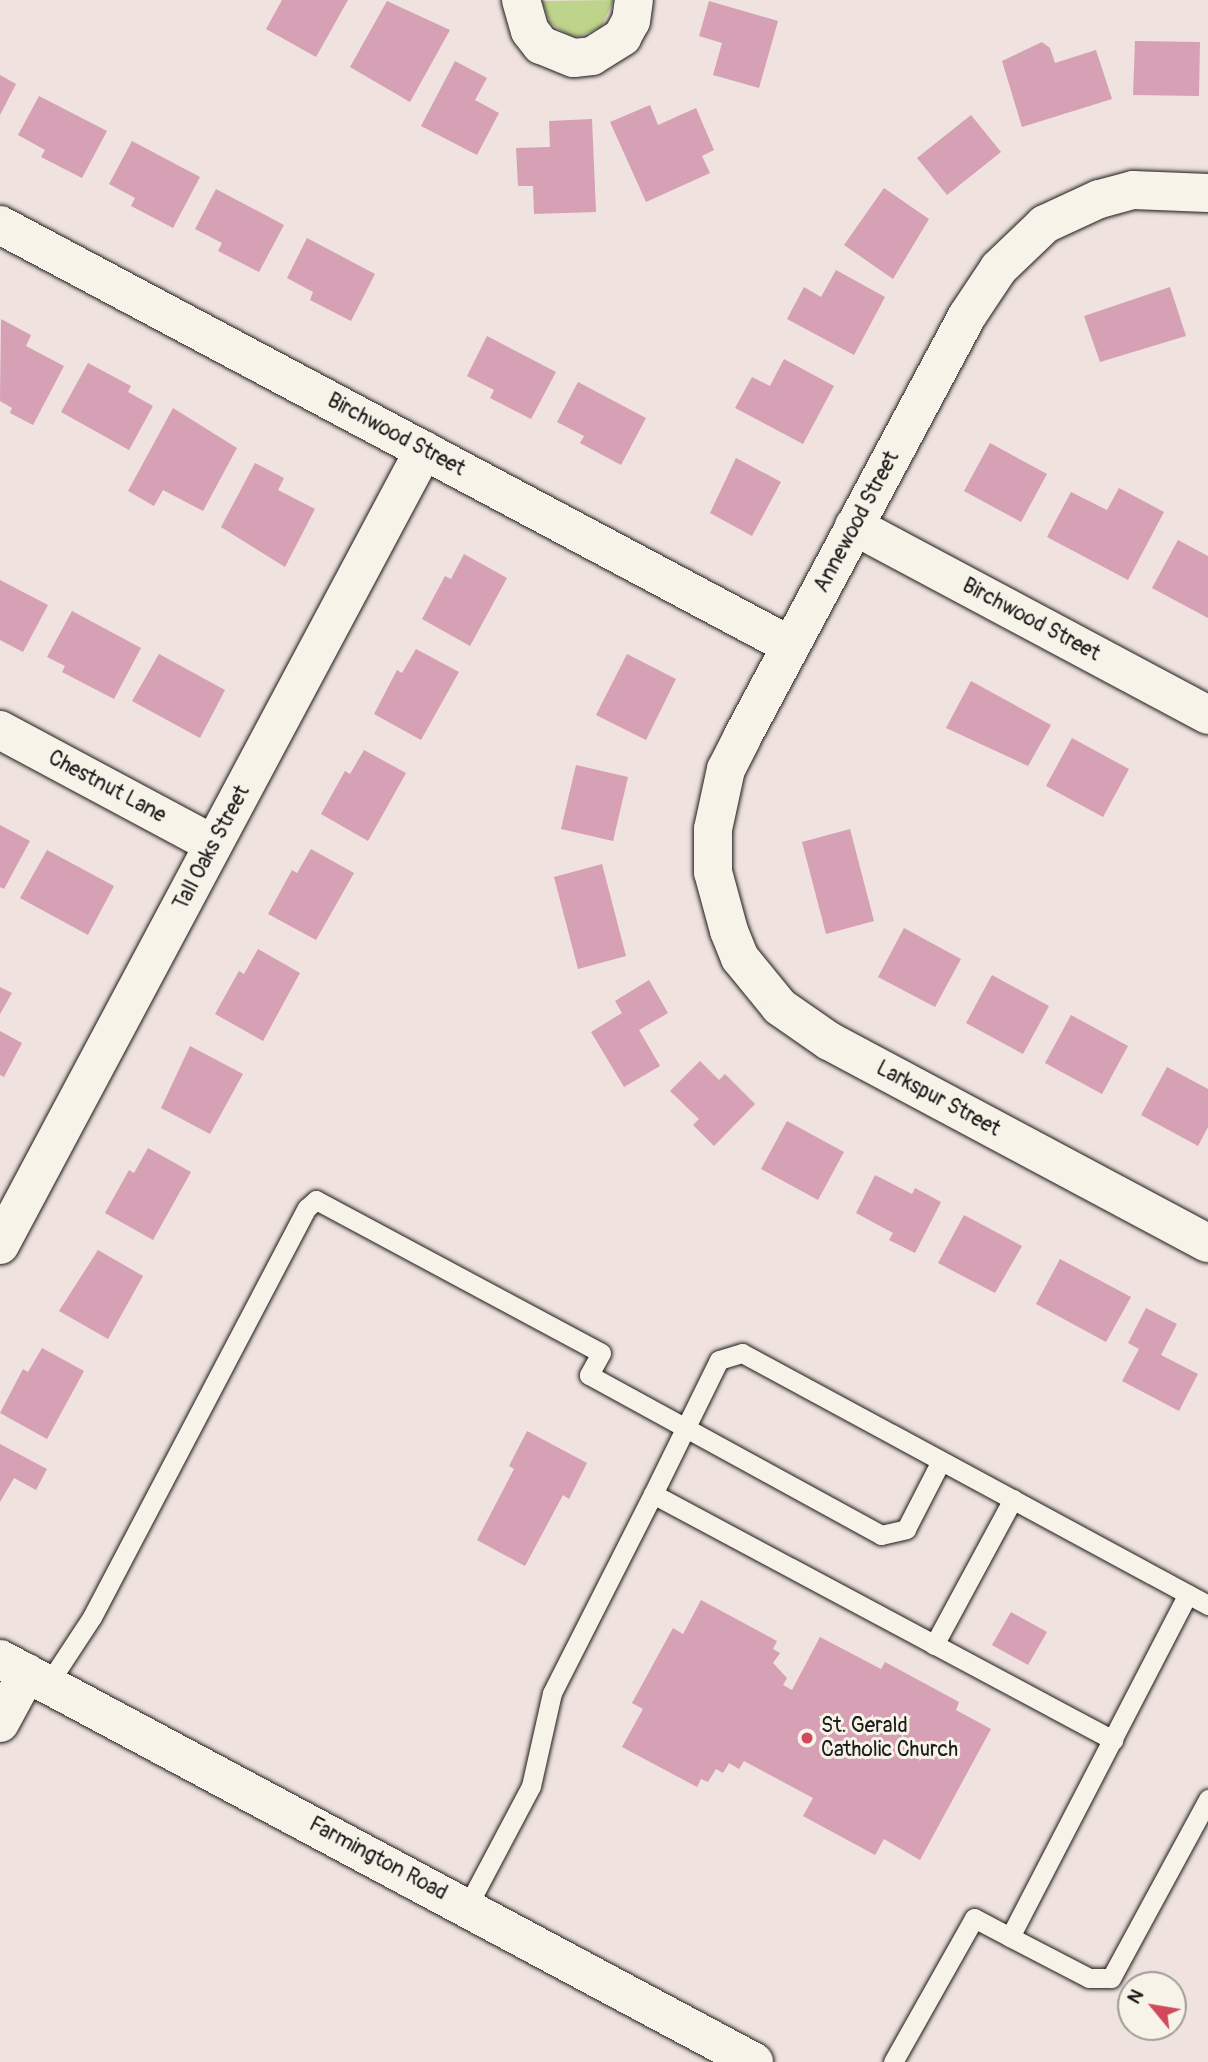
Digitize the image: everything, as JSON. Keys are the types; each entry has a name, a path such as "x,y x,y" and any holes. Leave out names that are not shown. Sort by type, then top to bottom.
{"street":[{"path":"522,0 530,31 541,45 574,58 592,56 622,37 631,21 634,0"},
{"name":"Annewood Street","path":"718,902 713,829 721,788 741,738 967,316 999,268 1045,224 1099,199 1132,190 1208,193"},
{"name":"Birchwood Street","path":"0,225 791,646"},
{"name":"Tall Oaks Street","path":"0,1245 424,450"},
{"name":"Birchwood Street","path":"854,526 1208,715"},
{"name":"Chestnut Lane","path":"0,730 214,844"},
{"name":"Larkspur Street","path":"718,902 740,957 758,984 805,1027 1208,1243"},
{"path":"0,1723 25,1672"},
{"name":"Farmington Road","path":"25,1672 754,2062"}],"lane":[{"path":"25,1672 92,1617 307,1208 316,1200 601,1353 589,1375 881,1535 906,1529 941,1461"},
{"path":"467,1907 531,1786 552,1693 719,1360 742,1353 1208,1605"},
{"path":"653,1494 1114,1740"},
{"path":"934,1645 1013,1499"},
{"path":"1010,1937 1188,1594"},
{"path":"893,2062 974,1918 1089,1978 1111,1978 1208,1799"}],"green space":[{"path":"614,0 601,27 580,36 569,35 550,23 542,1"}],"building":[{"path":"282,0 348,0 316,57 266,29"},
{"path":"387,1 450,30 410,102 350,67"},
{"path":"709,1 778,21 759,88 713,75 722,43 699,36"},
{"path":"1135,41 1200,42 1199,96 1133,95"},
{"path":"1042,42 1050,48 1055,63 1096,50 1112,99 1022,127 1002,61"},
{"path":"455,61 487,78 475,100 499,113 477,155 421,126"},
{"path":"0,75 16,84 0,115"},
{"path":"39,96 107,131 82,178 41,157 45,150 18,135"},
{"path":"650,105 658,125 696,108 714,150 702,156 710,173 646,202 610,122"},
{"path":"971,115 1001,152 947,195 917,158"},
{"path":"592,119 596,212 534,214 533,186 518,186 516,148 550,147 549,121"},
{"path":"132,141 200,177 173,228 131,206 135,198 109,184"},
{"path":"884,188 929,219 893,279 844,245"},
{"path":"216,189 284,225 259,272 218,251 222,243 195,229"},
{"path":"307,238 375,274 351,321 310,300 313,292 287,278"},
{"path":"836,270 885,297 854,355 787,319 804,287 821,297"},
{"path":"1170,287 1186,336 1100,362 1084,316"},
{"path":"1,319 31,335 26,346 64,366 33,425 10,413 12,408 0,401"},
{"path":"487,336 556,372 531,419 490,398 494,390 467,376"},
{"path":"784,359 834,386 803,444 735,408 752,377 770,386"},
{"path":"88,363 131,386 128,392 153,406 129,450 61,412"},
{"path":"578,382 646,418 621,465 580,443 584,436 557,422"},
{"path":"173,408 237,448 203,511 163,490 154,506 128,491"},
{"path":"990,443 1047,474 1021,522 964,491"},
{"path":"736,458 781,482 752,536 710,513"},
{"path":"255,463 284,478 278,490 315,509 285,567 221,527"},
{"path":"1119,488 1164,512 1128,580 1047,537 1071,492 1107,510"},
{"path":"1178,540 1208,556 1208,618 1152,588"},
{"path":"464,554 507,578 470,646 422,619 445,576 451,579"},
{"path":"0,580 48,605 23,652 0,640"},
{"path":"72,611 141,648 114,699 62,672 65,666 47,657"},
{"path":"416,649 459,672 421,740 374,714 397,670 402,673"},
{"path":"159,654 225,690 200,738 132,701"},
{"path":"627,654 676,679 646,740 596,715"},
{"path":"971,681 1051,725 1028,766 946,728"},
{"path":"1072,738 1129,769 1103,817 1046,786"},
{"path":"364,750 406,773 368,841 321,814 345,771 350,774"},
{"path":"576,765 628,777 613,841 561,829"},
{"path":"0,825 30,841 4,889 0,887"},
{"path":"850,829 874,921 826,934 802,842"},
{"path":"311,849 354,873 316,940 268,914 292,870 297,873"},
{"path":"47,850 114,886 88,935 20,898"},
{"path":"602,864 626,956 578,969 554,877"},
{"path":"904,928 961,959 935,1007 878,977"},
{"path":"258,949 300,973 263,1041 215,1014 239,971 244,974"},
{"path":"992,975 1049,1006 1023,1054 966,1023"},
{"path":"649,980 668,1013 639,1030 660,1066 624,1087 591,1032 622,1013 615,1001"},
{"path":"0,987 12,993 0,1014"},
{"path":"1071,1015 1128,1046 1102,1094 1045,1063"},
{"path":"0,1031 22,1043 4,1077 0,1075"},
{"path":"190,1046 243,1074 210,1134 161,1108"},
{"path":"700,1061 719,1080 725,1074 755,1104 714,1146 693,1125 699,1119 670,1091"},
{"path":"1167,1067 1208,1089 1208,1127 1198,1146 1141,1115"},
{"path":"787,1121 844,1152 818,1200 761,1169"},
{"path":"148,1148 191,1172 153,1240 105,1213 129,1170 134,1173"},
{"path":"875,1175 912,1194 915,1188 941,1202 915,1253 889,1240 893,1233 856,1213"},
{"path":"964,1215 1022,1246 995,1293 938,1263"},
{"path":"98,1250 143,1276 108,1339 59,1311"},
{"path":"1060,1259 1131,1297 1106,1342 1036,1304"},
{"path":"1146,1308 1177,1324 1161,1355 1198,1374 1179,1411 1122,1381 1139,1349 1128,1343"},
{"path":"42,1348 84,1371 47,1439 0,1413 23,1369 28,1372"},
{"path":"527,1431 587,1463 569,1499 563,1495 525,1566 477,1540 514,1469 509,1466"},
{"path":"0,1444 47,1469 36,1490 14,1478 0,1502"},
{"name":"St. Gerald Catholic Church","path":"701,1600 777,1641 773,1649 780,1653 773,1663 787,1678 783,1685 792,1690 820,1637 881,1669 885,1662 959,1702 956,1710 991,1729 920,1860 884,1839 875,1855 803,1816 813,1798 744,1761 739,1769 729,1763 723,1773 716,1769 708,1782 701,1779 697,1787 622,1747 643,1709 632,1703 673,1628 683,1634"},
{"path":"1011,1612 1047,1632 1028,1665 992,1645"}],"place":[{"name":"St. Gerald Catholic Church","path":"807,1738"}]}
